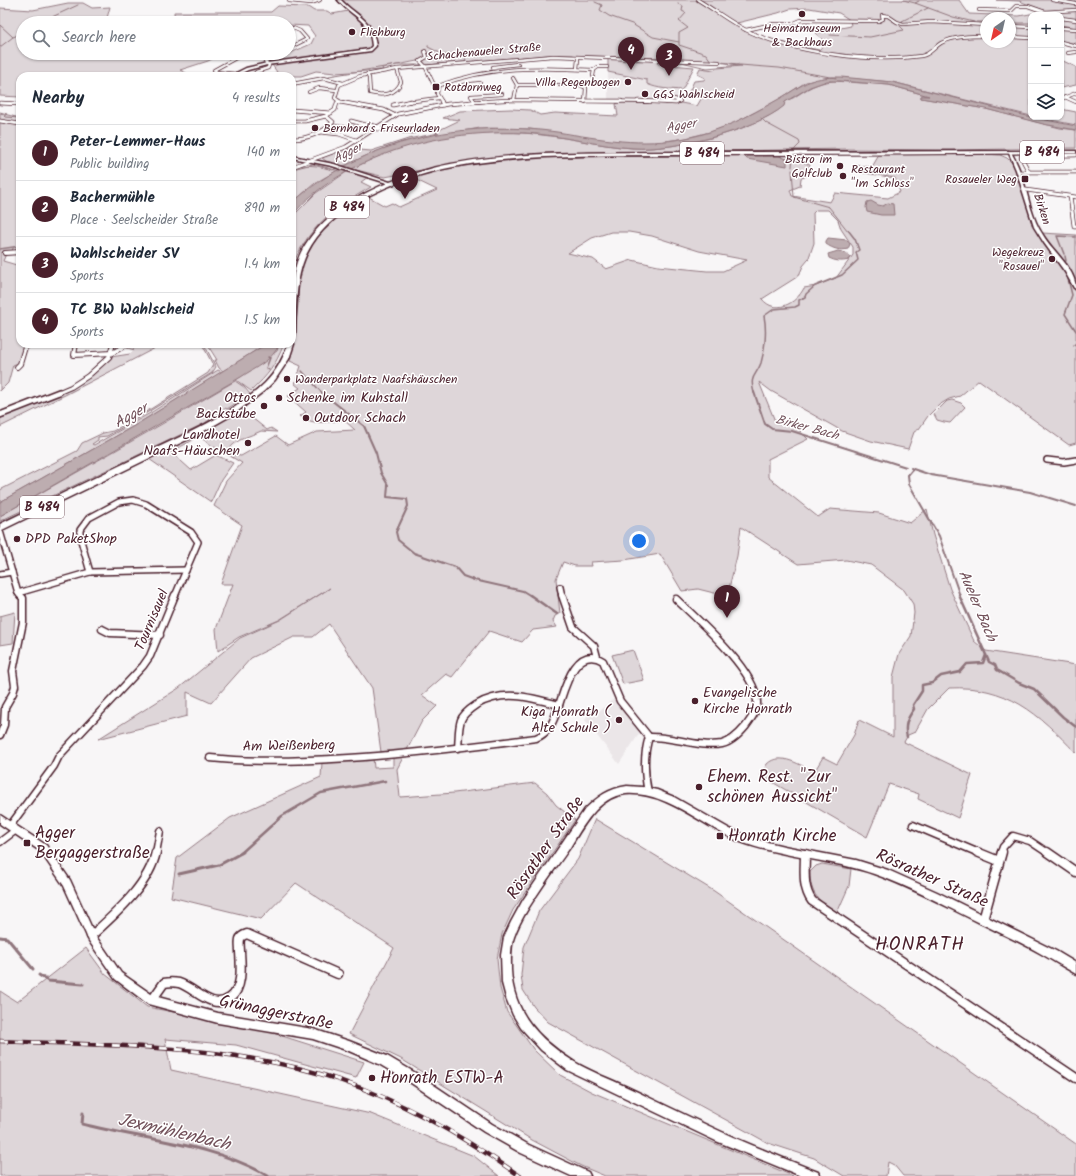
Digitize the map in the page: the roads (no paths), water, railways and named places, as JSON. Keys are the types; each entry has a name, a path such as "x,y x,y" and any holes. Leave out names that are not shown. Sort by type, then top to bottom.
{"main road":[{"name":"B 484","path":"296,272 302,256 311,240 342,210 365,196 391,183 422,172 485,160 543,156 653,153 1076,152"},
{"name":"B 484","path":"0,528 192,434 232,412 256,395 274,377 289,354 290,348"}],"street":[{"path":"289,1 306,3 323,0"},
{"path":"296,60 373,48 374,38 367,25 359,16 339,0"},
{"path":"698,0 745,30 780,43 852,55 883,57 923,56 945,42 963,37 980,36"},
{"path":"1052,0 1076,4"},
{"path":"979,10 1011,11 1014,10 1016,6 1024,5 1045,12 1076,10"},
{"path":"745,30 773,24 792,24 801,20 879,21 883,19 882,15 884,14 890,16 901,24 918,22 947,22 980,25"},
{"path":"1064,18 1076,20"},
{"path":"1016,26 1028,27"},
{"path":"1064,28 1076,29"},
{"path":"296,29 300,31 307,39 296,45"},
{"path":"1016,37 1028,38"},
{"path":"1064,43 1076,46"},
{"path":"425,51 427,55 420,61 425,66 434,85 438,86"},
{"path":"1068,54 1076,52"},
{"name":"Schachenaueler Straße","path":"336,90 343,83 367,74 425,66 558,56 719,62"},
{"path":"577,68 578,59"},
{"path":"217,72 214,70 232,60"},
{"path":"256,72 268,68 269,65 265,62 265,60"},
{"path":"240,72 267,64 296,60"},
{"path":"438,86 458,77 476,73 548,68 577,68 594,70 598,67 606,67 604,61"},
{"path":"493,67 518,63 518,70"},
{"path":"486,66 490,72"},
{"path":"567,76 568,68"},
{"path":"541,75 542,69"},
{"path":"367,74 369,78 370,92 389,95 398,88 401,83 402,80 398,70"},
{"path":"593,76 594,70"},
{"path":"463,85 479,84 476,73"},
{"path":"296,83 324,78 343,83"},
{"path":"513,78 517,84 514,100"},
{"path":"517,84 581,86 586,88 585,102"},
{"path":"438,86 438,98 443,106"},
{"path":"309,92 319,88 336,90 335,98 340,102 380,109 388,111 394,115"},
{"path":"1065,97 1076,93"},
{"path":"475,102 471,96 502,94"},
{"path":"1065,97 1076,102"},
{"path":"380,109 413,101 438,98"},
{"path":"296,166 342,150 356,140 378,128 394,115 443,106 475,102 514,100 666,102"},
{"path":"391,101 393,105"},
{"path":"296,121 305,121 326,116 337,107 337,103 340,102"},
{"path":"0,103 16,104"},
{"path":"296,110 331,113"},
{"path":"296,139 302,140 329,126 333,122 326,116"},
{"path":"0,121 16,123"},
{"path":"351,121 378,128 413,132"},
{"path":"329,126 353,128 369,125"},
{"path":"319,132 339,134 356,140"},
{"name":"Birken","path":"1009,152 1020,172 1037,229 1068,272 1076,288"},
{"path":"1029,172 1022,156 1076,155"},
{"path":"296,158 333,165 391,183"},
{"path":"1020,172 1076,172"},
{"path":"1026,190 1076,197"},
{"path":"1070,196 1075,224"},
{"path":"5,253 16,252"},
{"path":"17,366 20,364 25,348"},
{"path":"75,348 74,355 112,353"},
{"path":"112,353 113,348"},
{"path":"0,415 71,387 88,376 112,353 121,348"},
{"path":"1047,460 1064,462 1076,460"},
{"path":"90,572 80,537 80,530 84,522 98,512 112,505 133,500 146,504 195,536 198,542 186,570"},
{"path":"0,531 18,593 23,598 23,622 13,671 15,686 13,693 5,707 2,719 4,725 0,735"},
{"name":"Tournisauel","path":"13,828 38,784 54,766 59,756 143,666 150,656 186,570 90,572 18,593"},
{"path":"0,574 12,572"},
{"path":"560,588 564,607 574,629 587,637 597,653 597,657"},
{"path":"649,737 660,736 709,744 725,743 738,735 753,716 756,709 756,698 744,673 725,648 676,599"},
{"path":"102,629 110,633 160,635"},
{"path":"458,748 461,721 465,713 486,699 514,694 559,705 576,664 582,659 590,656 597,657 602,661 618,697 649,737"},
{"name":"Am Weißenberg","path":"210,758 260,762 368,756 458,748 544,735 551,725 559,705"},
{"path":"648,792 643,769 644,751 649,737"},
{"name":"Rösrather Straße","path":"814,1176 720,1137 571,1066 553,1054 521,1021 512,1002 506,981 506,952 509,938 521,912 582,822 597,804 614,792 635,789 648,792 669,800 727,833 774,848 855,864 878,871 907,883 1050,952 1076,969"},
{"name":"Grünaggerstraße","path":"0,819 44,848 67,883 91,936 118,976 152,1000 218,1018 313,1034 349,1046 383,1060 416,1079 488,1128 525,1149 584,1176"},
{"path":"913,825 929,834 999,861"},
{"path":"0,842 13,828"},
{"path":"91,936 115,914 148,875 155,856 160,831"},
{"path":"983,920 1003,847 1013,836 1030,841 1076,872"},
{"path":"805,854 807,897 1076,1078"},
{"path":"152,1000 164,983 172,981 186,986 202,998 225,1002 230,999 237,989 241,974 240,939 243,935 247,934 338,974"}],"waterway":[{"path":"903,0 915,3"},
{"path":"915,3 919,1"},
{"path":"595,2 602,5 600,10 609,16 632,24 653,37 679,42"},
{"path":"915,3 953,17 974,22"},
{"path":"678,4 683,6 682,11 686,13 679,21 688,28 679,33 679,42"},
{"path":"54,16 78,5"},
{"path":"903,24 902,21 928,8"},
{"path":"1016,23 1028,23"},
{"path":"0,25 13,37"},
{"path":"830,35 870,37 904,30 900,26"},
{"path":"1064,26 1076,28"},
{"path":"0,47 13,37"},
{"path":"679,42 679,45 706,54 711,61"},
{"path":"428,45 428,47 444,55 465,54 466,62 468,62"},
{"path":"559,55 573,55"},
{"path":"625,57 651,58"},
{"path":"677,61 707,68 740,65 779,68 836,78"},
{"path":"720,62 738,64"},
{"path":"427,65 438,64"},
{"path":"329,76 397,65 422,65"},
{"path":"0,112 7,114 4,116 5,117 16,118"},
{"name":"Birker Bach","path":"761,118 766,123 799,141 800,144 794,150"},
{"name":"Birker Bach","path":"792,167 793,155"},
{"name":"Agger","path":"296,168 313,164 339,171"},
{"name":"Aueler Bach","path":"792,170 794,197 829,207 848,231"},
{"name":"Birker Bach","path":"754,393 752,383 764,352 764,316 774,309 795,307 799,305 799,300 805,297 806,294 815,286 842,275 858,260 856,252 859,250 855,239 848,230"},
{"path":"1064,254 1057,236 1076,237"},
{"path":"0,249 16,247"},
{"path":"1065,256 1066,261"},
{"path":"1067,264 1071,272"},
{"path":"1067,275 1072,295 1065,314 1076,331"},
{"path":"1076,343 1074,345 1076,346"},
{"path":"268,357 270,358 266,368 269,370"},
{"path":"302,371 321,392"},
{"path":"321,392 364,426 376,453 381,473 388,485 387,497 407,499 408,506 396,532 398,540 414,553 455,567 463,576 474,580 523,591 531,596"},
{"name":"Birker Bach","path":"754,392 765,424 772,429 792,431 906,467"},
{"name":"Aueler Bach","path":"913,469 931,475 1030,492 1076,506"},
{"name":"Aueler Bach","path":"913,469 908,475 909,484 939,536 960,596"},
{"path":"530,595 557,614"},
{"name":"Aueler Bach","path":"959,595 986,655"},
{"name":"Aueler Bach","path":"907,737 907,722 914,709 913,705 922,691 922,685 932,683 941,676 960,672 967,664 983,663 986,655"},
{"path":"986,655 989,662 995,665 997,670 1019,683 1034,689 1063,717 1076,727"},
{"path":"241,853 282,816 321,793 385,781"},
{"path":"179,874 219,865 243,852"},
{"name":"Jexmühlenbach","path":"0,937 7,938 33,969"},
{"path":"39,975 48,981 83,984"},
{"name":"Jexmühlenbach","path":"83,1113 82,1124 201,1149 224,1156 268,1176"}],"railway":[{"path":"0,1041 173,1049 216,1053 301,1069 342,1081 412,1110 478,1148 520,1176"}],"place":[{"name":"Heimatmuseum & Backhaus","path":"802,14"},
{"name":"Fliehburg","path":"352,32"},
{"name":"TC BW Wahlscheid","path":"631,70"},
{"name":"Wahlscheider SV","path":"669,76"},
{"name":"Villa Regenbogen","path":"628,82"},
{"name":"Rotdornweg","path":"436,87"},
{"name":"GGS Wahlscheid","path":"645,94"},
{"name":"Bernhard's Friseurladen","path":"315,128"},
{"name":"Bistro im Golfclub","path":"840,166"},
{"name":"Restaurant \"Im Schloss\"","path":"843,176"},
{"name":"Rosaueler Weg","path":"1025,179"},
{"name":"Bachermühle","path":"405,199"},
{"name":"Wegekreuz \"Rosauel\"","path":"1052,259"},
{"name":"Wanderparkplatz Naafshäuschen","path":"287,379"},
{"name":"Schenke im Kuhstall","path":"279,398"},
{"name":"Ottos Backstube","path":"264,406"},
{"name":"Outdoor Schach","path":"306,418"},
{"name":"Landhotel Naafs-Häuschen","path":"248,443"},
{"name":"DPD PaketShop","path":"17,539"},
{"name":"Peter-Lemmer-Haus","path":"727,618"},
{"name":"Evangelische Kirche Honrath","path":"695,701"},
{"name":"Kiga Honrath ( Alte Schule )","path":"619,720"},
{"name":"Ehem. Rest. \"Zur schönen Aussicht\"","path":"699,787"},
{"name":"Honrath Kirche","path":"720,836"},
{"name":"Agger Bergaggerstraße","path":"27,843"},
{"name":"Honrath ESTW-A","path":"372,1078"}],"district":[{"name":"HONRATH","path":"920,945"}]}
